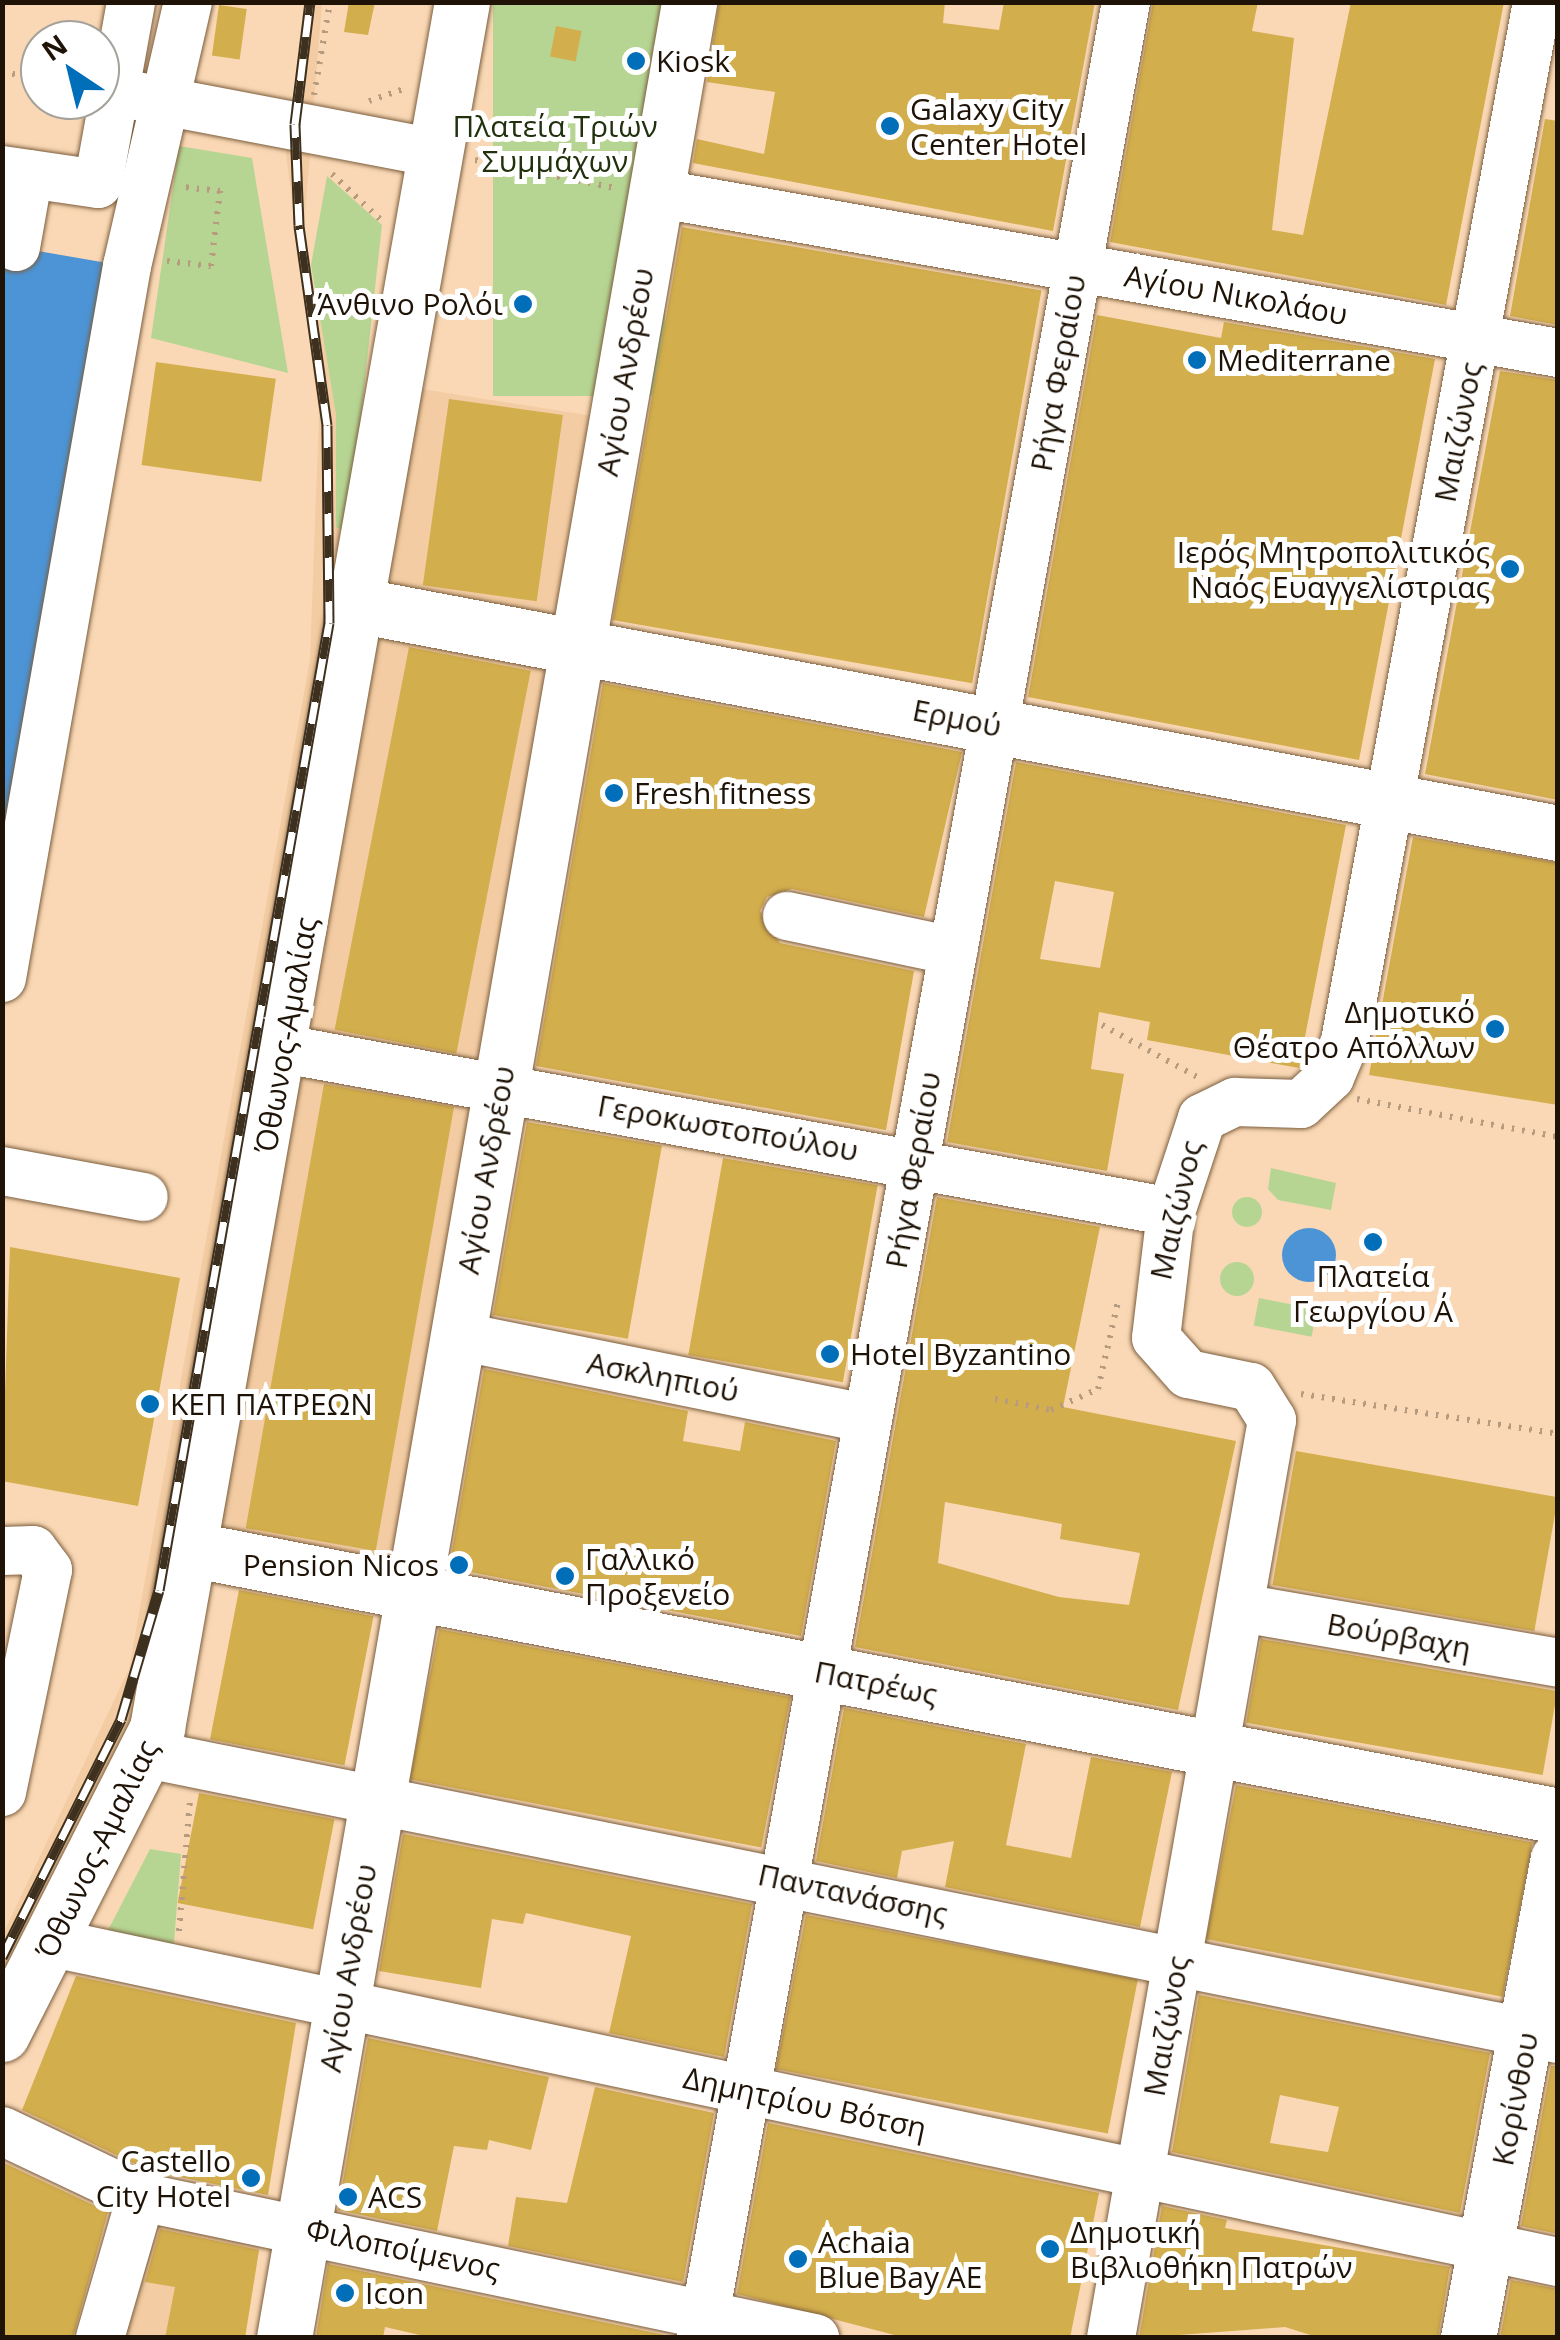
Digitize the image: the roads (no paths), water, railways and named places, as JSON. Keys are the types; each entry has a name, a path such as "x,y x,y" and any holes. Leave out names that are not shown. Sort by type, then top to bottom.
{"main road":[{"name":"Όθωνος-Αμαλίας","path":"2,2034 53,1943 170,1758 195,1550 357,605 447,155 462,2"},
{"name":"Αγίου Ανδρέου","path":"284,2338 688,2"},
{"name":"Ερμού","path":"357,605 1558,833"},
{"name":"Πατρέως","path":"195,1550 1558,1816"},
{"name":"Κορίνθου","path":"1468,2338 1487,2247 1542,2036 1558,1859"}],"street":[{"path":"120,68 131,2"},
{"path":"2,978 129,256 188,2"},
{"name":"Ρήγα Φεραίου","path":"703,2326 1126,2"},
{"name":"Μαιζώνος","path":"1112,2338 1272,1420 1250,1387 1188,1374 1156,1338 1171,1212 1189,1138 1215,1108 1236,1102 1301,1104 1319,1092 1346,1041 1536,2"},
{"path":"120,93 447,155"},
{"path":"16,247 16,172 98,184 111,120"},
{"name":"Αγίου Νικολάου","path":"655,194 1558,352"},
{"path":"787,916 953,950"},
{"name":"Γεροκωστοπούλου","path":"284,1048 915,1161 1171,1212"},
{"path":"2,1171 144,1198"},
{"name":"Ασκληπιού","path":"458,1336 868,1419"},
{"path":"2,1551 33,1550 48,1570 2,1792"},
{"name":"Βούρβαχη","path":"1240,1608 1558,1663"},
{"name":"Παντανάσσης","path":"170,1758 378,1796 1542,2036"},
{"name":"Δημητρίου Βότση","path":"53,1943 1558,2262"},
{"name":"Φιλοποίμενος","path":"2,2131 140,2197 304,2228 703,2326 815,2338"},
{"path":"100,2338 140,2197"}],"water":[{"path":"3,245 119,265 3,875"},
{"path":"1309,1228 1328,1236 1336,1255 1328,1274 1309,1282 1290,1274 1282,1255 1290,1236"}],"railway":[{"path":"2,1957 121,1719 159,1590 329,623 327,425 299,225 295,124 310,2"}],"place":[{"name":"Kiosk","path":"636,61"},
{"name":"Galaxy City Center Hotel","path":"890,126"},
{"name":"Άνθινο Ρολόι","path":"523,304"},
{"name":"Mediterrane","path":"1197,360"},
{"name":"Ιερός Μητροπολιτικός Ναός Ευαγγελίστριας","path":"1510,569"},
{"name":"Fresh fitness","path":"614,793"},
{"name":"Δημοτικό Θέατρο Απόλλων","path":"1495,1029"},
{"name":"Πλατεία Γεωργίου Α΄","path":"1373,1242"},
{"name":"Hotel Byzantino","path":"830,1354"},
{"name":"ΚΕΠ ΠΑΤΡΕΩΝ","path":"150,1404"},
{"name":"Pension Nicos","path":"459,1565"},
{"name":"Γαλλικό Προξενείο","path":"565,1576"},
{"name":"Castello City Hotel","path":"251,2178"},
{"name":"ACS","path":"348,2197"},
{"name":"Δημοτική Βιβλιοθήκη Πατρών","path":"1050,2249"},
{"name":"Achaia Blue Bay AE","path":"798,2259"},
{"name":"Icon","path":"345,2293"}],"park label":[{"name":"Πλατεία Τριών Συμμάχων","path":"555,143"}]}
